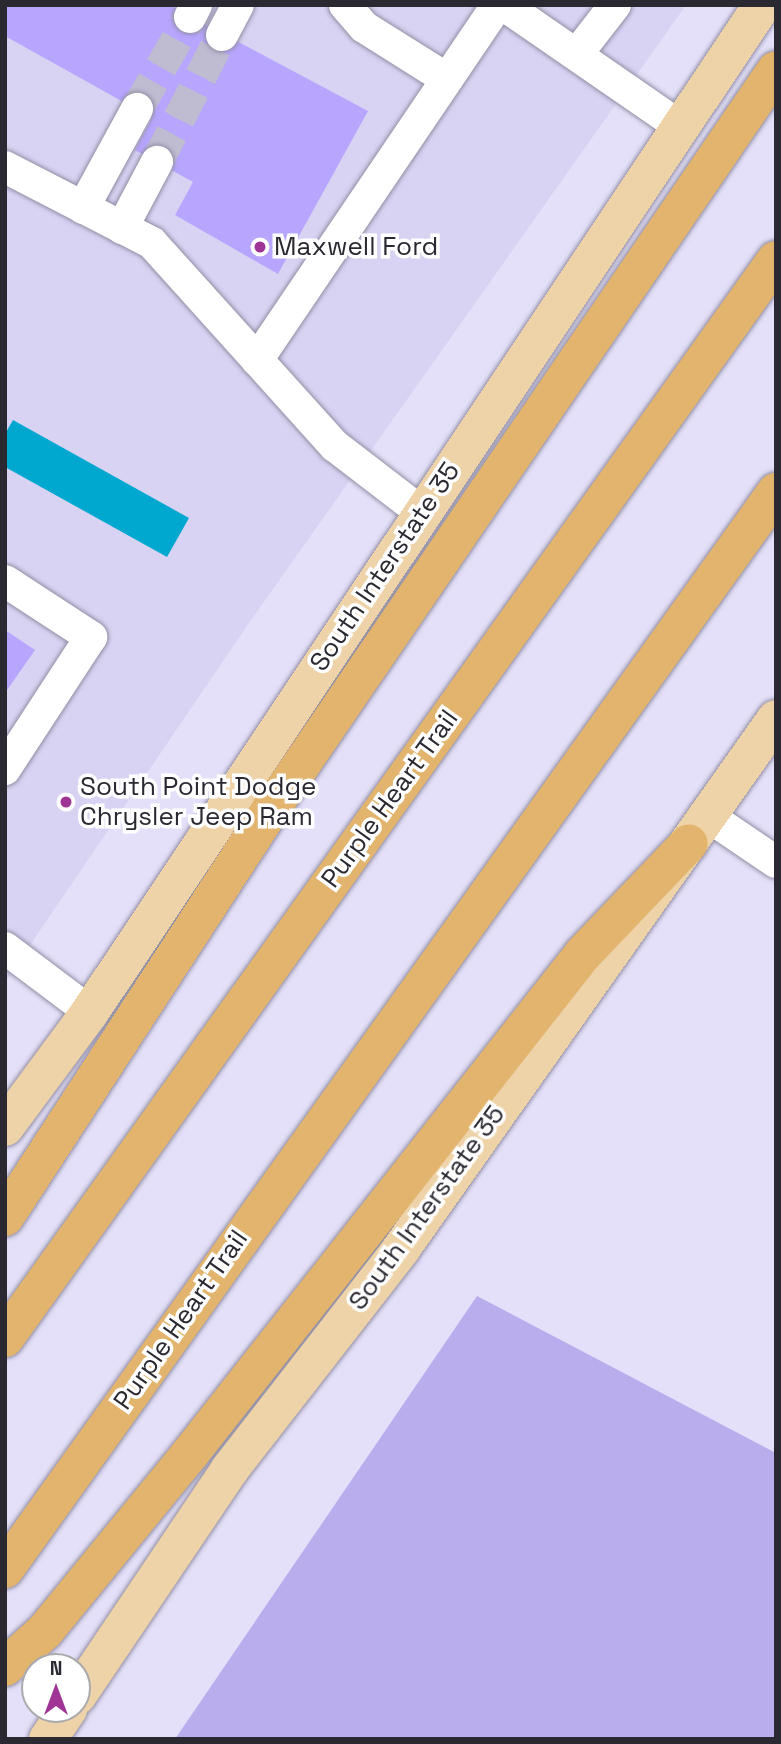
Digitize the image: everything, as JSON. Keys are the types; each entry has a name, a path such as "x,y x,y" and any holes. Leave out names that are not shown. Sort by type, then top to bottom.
{"highway":[{"path":"5,1217 281,795 776,70"},
{"name":"Purple Heart Trail","path":"5,1338 776,260"},
{"name":"Purple Heart Trail","path":"5,1569 776,492"},
{"path":"5,1667 45,1631 189,1455 583,954 699,830"}],"main road":[{"name":"South Interstate 35","path":"5,1127 90,1012 678,125 762,5"},
{"name":"South Interstate 35","path":"91,1675 230,1469 401,1249 776,719"},
{"path":"48,1739 59,1723"}],"lane":[{"path":"222,35 238,5"},
{"path":"345,5 364,27 447,79"},
{"path":"257,360 497,5"},
{"path":"504,5 678,125"},
{"path":"578,54 615,5"},
{"path":"83,208 137,109"},
{"path":"122,228 157,162"},
{"path":"5,167 152,243 335,446 421,512"},
{"path":"5,581 91,637 5,769"},
{"path":"699,830 776,862"},
{"path":"5,948 90,1012"}],"shaded area":[{"name":"Maxwell Ford","path":"5,5 686,5 249,623 5,982"},
{"path":"477,1296 776,1453 776,1739 175,1739"}],"water":[{"path":"13,420 189,518 167,557 5,467 5,434"}],"building":[{"path":"5,5 169,5 368,111 278,274 175,215 193,182 135,150 152,118 5,36"},
{"path":"5,630 35,650 5,693"}],"tunnel":[{"path":"137,109 190,17"},
{"path":"157,162 222,35"}],"place":[{"name":"Maxwell Ford","path":"260,247"},
{"name":"South Point Dodge Chrysler Jeep Ram","path":"66,802"}]}
